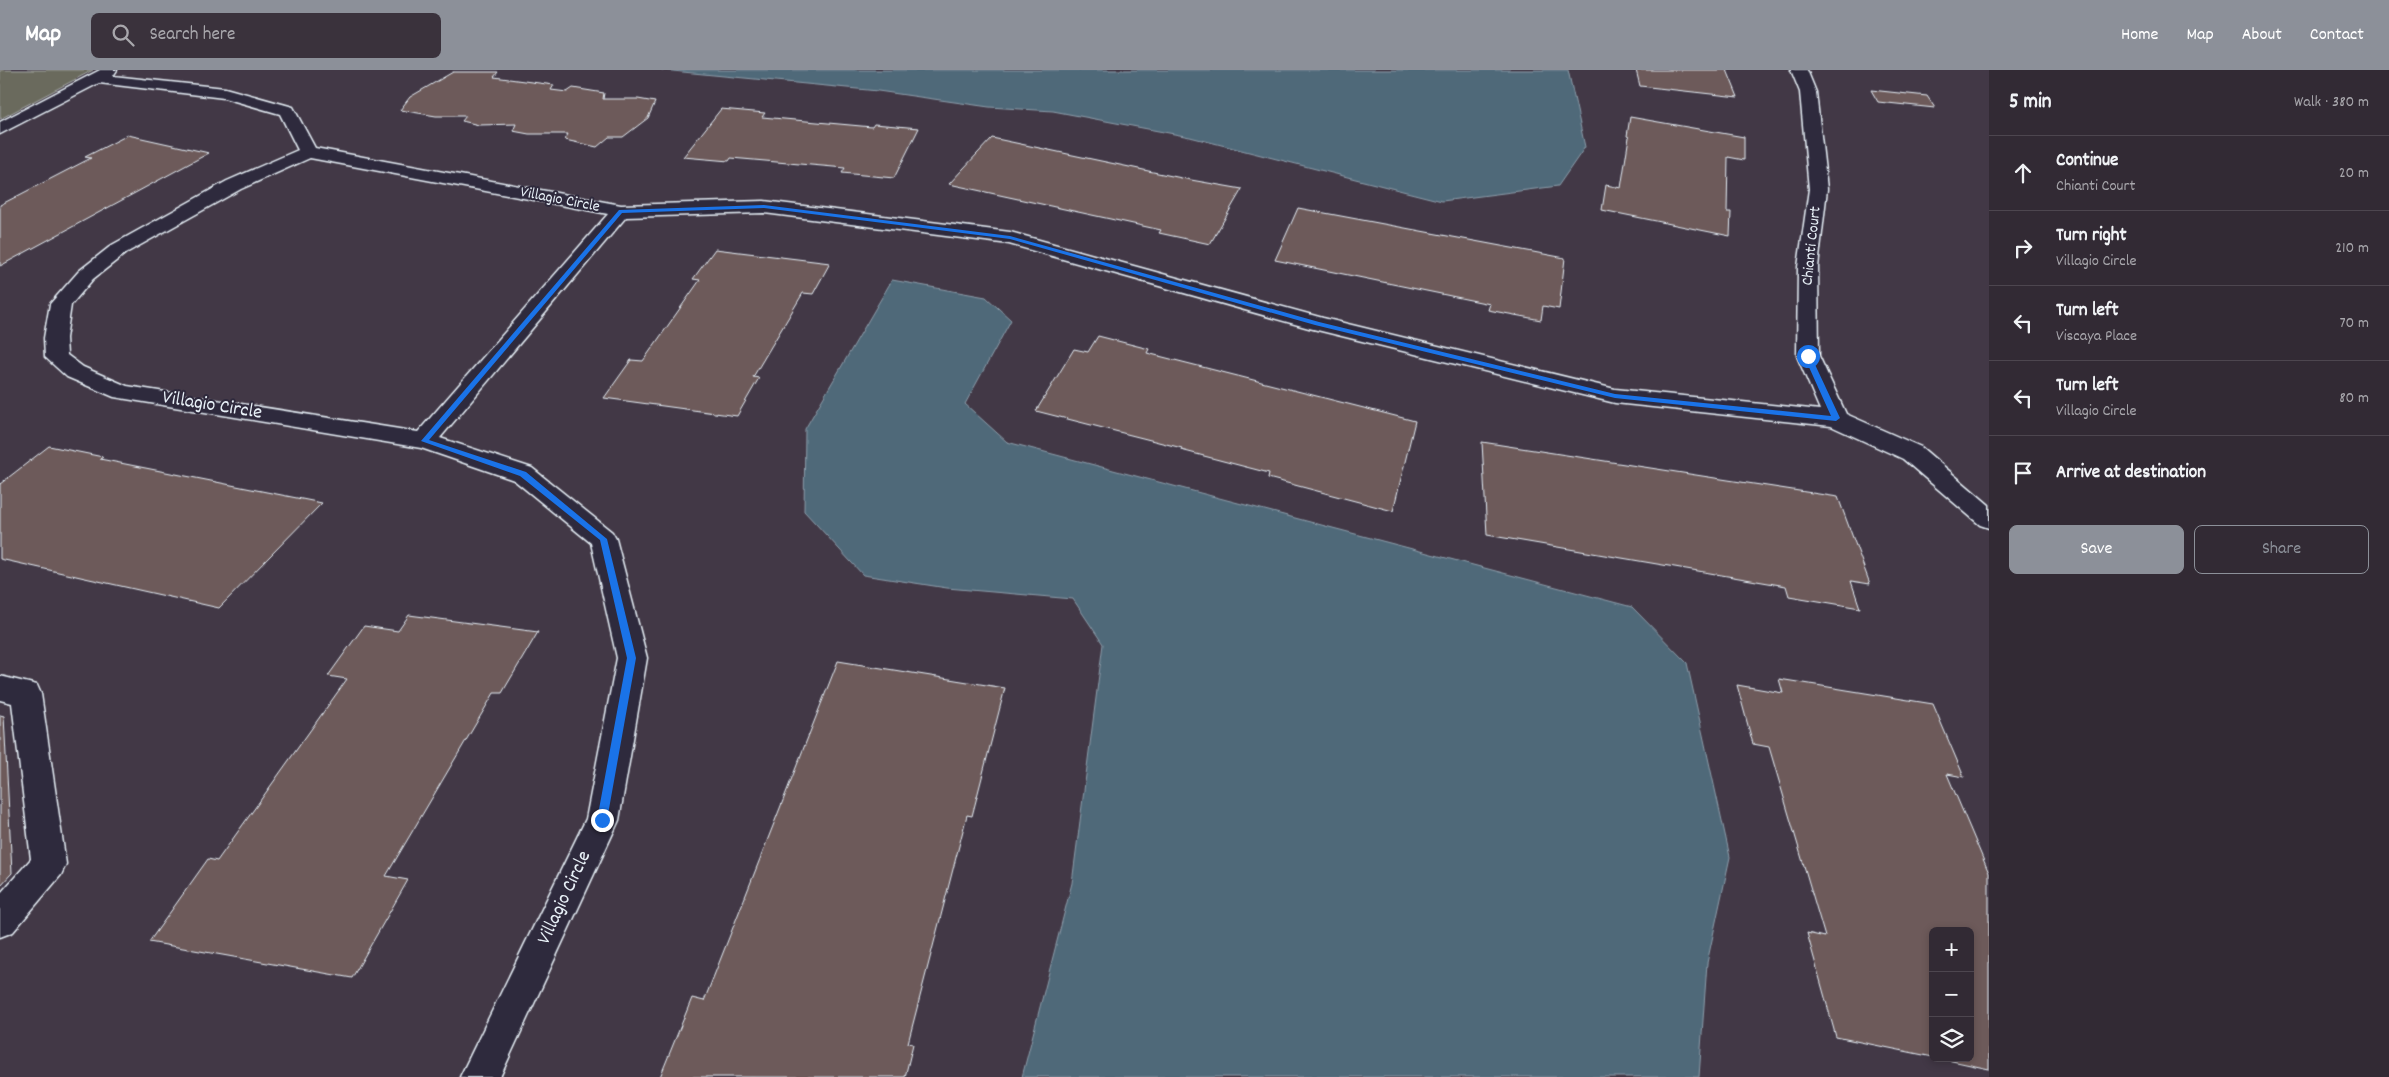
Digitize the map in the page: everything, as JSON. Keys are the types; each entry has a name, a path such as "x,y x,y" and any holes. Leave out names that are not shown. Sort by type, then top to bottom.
{"street":[{"path":"0,129 111,70"},
{"name":"Chianti Court","path":"1799,70 1808,92 1818,189 1808,267 1808,356 1836,418"},
{"path":"93,78 225,94 287,110 308,152"},
{"name":"Villagio Circle","path":"480,1077 602,820 632,658 603,539 523,474 424,441 122,392 75,372 56,357 55,338 61,304 86,275 119,249 234,185 308,152 621,211 764,206 1010,238 1317,323 1615,396 1836,418 1912,452 1989,519"},
{"path":"424,441 621,211"},
{"path":"0,688 26,694 49,864 0,920"}],"green space":[{"path":"0,70 93,70 0,119"}],"water":[{"path":"662,70 1568,70 1585,147 1558,186 1442,201 1190,137 1053,111 989,107 878,91"},
{"path":"892,280 986,297 1011,320 965,404 1007,442 1632,607 1687,663 1730,857 1707,963 1699,1077 1022,1077 1072,883 1103,644 1073,599 947,588 863,575 804,511 805,429"}],"building":[{"path":"1636,70 1727,70 1738,97 1640,86"},
{"path":"453,72 498,72 494,77 554,85 551,90 567,92 573,88 604,93 603,99 638,99 655,102 648,118 623,137 609,137 597,147 565,140 568,134 529,134 513,131 516,124 479,125 462,121 466,116 436,116 400,110 410,97"},
{"path":"1871,90 1927,96 1935,108 1878,102"},
{"path":"721,109 765,113 762,117 872,127 874,124 919,128 894,178 842,173 845,168 731,158 729,161 683,157"},
{"path":"1630,117 1744,137 1744,160 1728,157 1727,212 1731,212 1730,236 1602,210 1606,185 1621,188 1629,137 1627,136"},
{"path":"128,135 209,153 0,266 0,205 91,158 85,157"},
{"path":"992,138 1242,189 1210,244 1159,233 1161,230 949,184"},
{"path":"1298,208 1565,258 1559,309 1543,306 1541,320 1488,310 1490,304 1275,260"},
{"path":"715,249 830,263 813,294 803,293 753,377 759,378 737,416 604,398 631,360 643,361 700,280 693,279"},
{"path":"1098,336 1149,349 1147,353 1415,421 1393,511 1268,478 1269,473 1181,450 1182,448 1036,411 1074,349 1088,352"},
{"path":"1482,442 1838,497 1870,584 1851,581 1860,608 1789,596 1786,586 1487,535"},
{"path":"49,446 103,457 100,459 322,503 219,608 0,559 0,484"},
{"path":"409,615 538,632 502,693 494,693 386,876 408,880 352,978 149,942 208,859 217,861 347,679 328,676 364,626 398,631"},
{"path":"838,661 1005,688 972,816 967,815 908,1043 913,1044 905,1077 660,1077 692,998 704,1001"},
{"path":"1779,679 1933,704 1964,777 1947,774 1989,873 1989,1069 1957,1062 1974,1062 1974,927 1929,927 1929,1056 1836,1037 1807,933 1825,937 1769,747 1753,744 1737,685 1783,693"},
{"path":"0,715 4,716 12,873 0,886"}],"route":[{"path":"602,820 632,658 603,539 523,474 424,441 621,211 764,206 1010,238 1317,323 1615,396 1836,418 1808,356"}]}
